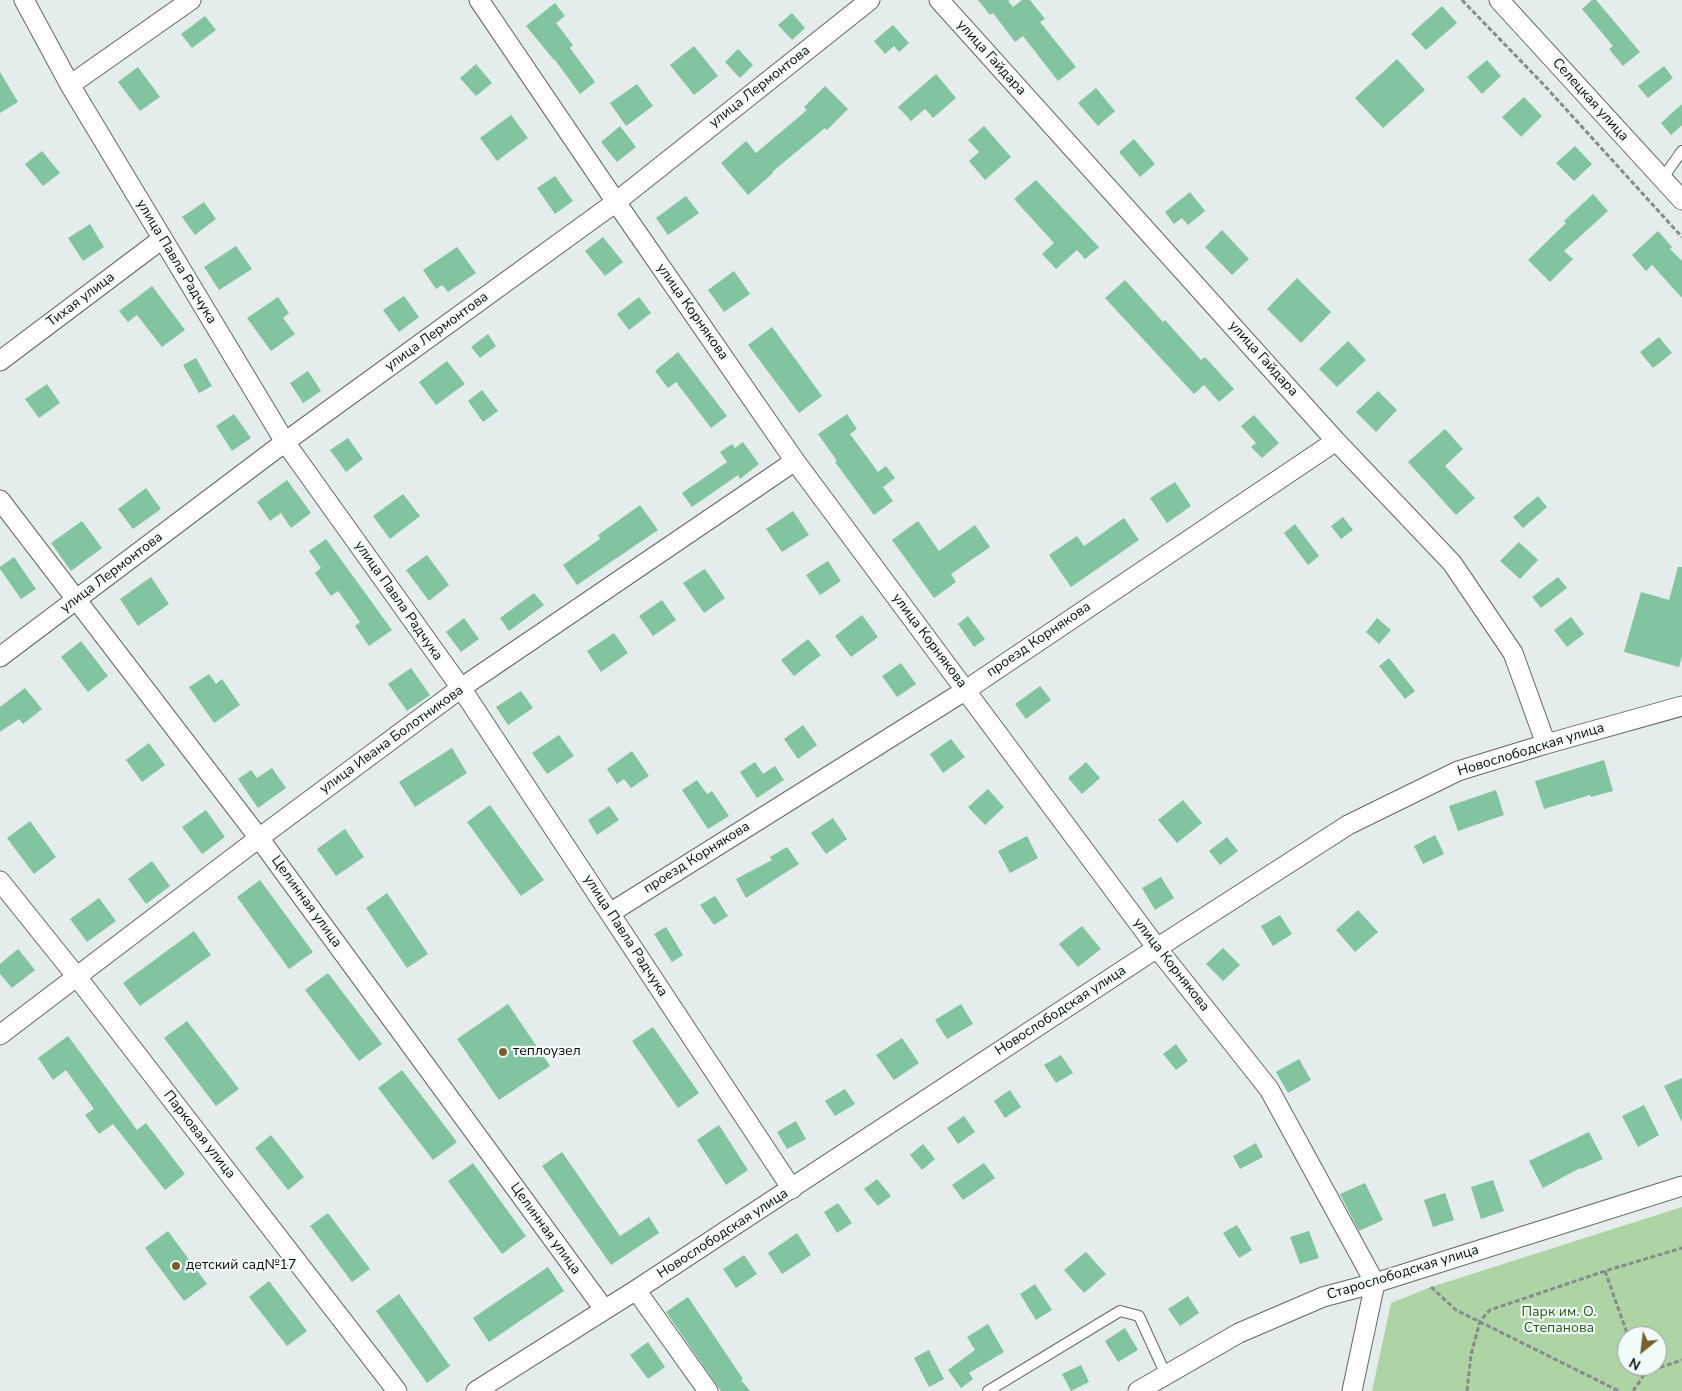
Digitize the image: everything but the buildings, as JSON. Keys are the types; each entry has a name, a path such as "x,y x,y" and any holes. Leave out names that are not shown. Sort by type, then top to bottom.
{"street":[{"name":"улица Павла Радчука","path":"24,0 70,86 285,442 461,688 792,1189"},
{"path":"70,86 191,0"},
{"name":"улица Корнякова","path":"479,0 795,461 1157,948 1269,1089 1375,1283"},
{"name":"улица Лермонтова","path":"0,658 285,442 616,202 870,0"},
{"name":"улица Гайдара","path":"939,0 1336,441 1452,563 1513,653 1546,744"},
{"name":"Селецкая улица","path":"1499,0 1682,200"},
{"name":"Тихая улица","path":"0,360 162,239"},
{"name":"проезд Корнякова","path":"610,913 966,690 1336,441"},
{"name":"улица Ивана Болотникова","path":"0,1036 259,838 461,688 795,461"},
{"name":"Целинная улица","path":"0,500 259,838 604,1309"},
{"name":"Новослободская улица","path":"476,1391 792,1189 1157,948 1348,825 1458,771 1682,706"},
{"name":"Парковая улица","path":"0,881 397,1391"},
{"name":"Старослободская улица","path":"1138,1391 1240,1333 1322,1297 1375,1283 1682,1186"},
{"path":"1352,1391 1375,1283"},
{"path":"636,1290 708,1391"}],"lane":[{"path":"1662,179 1682,151"},
{"path":"988,1391 1120,1311 1139,1316 1166,1375"}],"path":[{"path":"1462,0 1550,92 1682,237"},
{"path":"1467,1391 1471,1355 1480,1321 1490,1310 1605,1271 1682,1248"},
{"path":"1605,1271 1624,1326"},
{"path":"1431,1287 1456,1310 1619,1391"},
{"path":"1667,1365 1682,1360"},
{"path":"1633,1391 1643,1376"}],"green space":[{"name":"Парк им. О. Степанова","path":"1682,1207 1682,1391 1372,1391 1391,1303 1431,1287"}],"place":[{"name":"теплоузел","path":"503,1052"},
{"name":"детский сад№17","path":"176,1266"}]}
